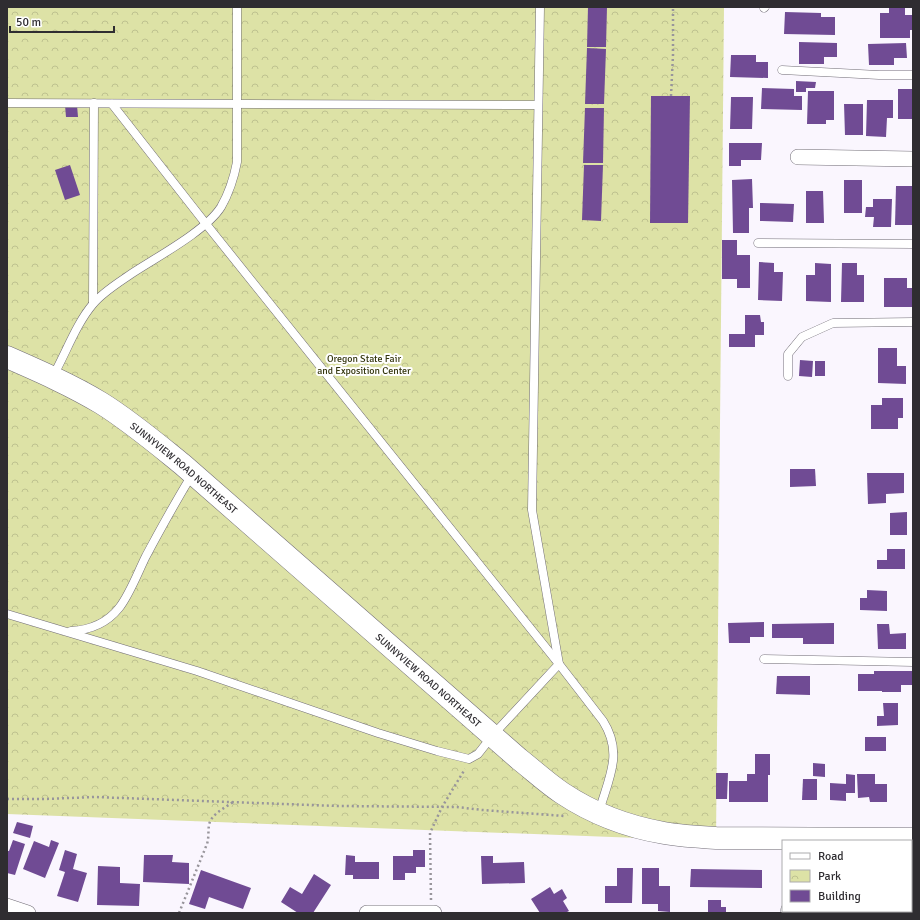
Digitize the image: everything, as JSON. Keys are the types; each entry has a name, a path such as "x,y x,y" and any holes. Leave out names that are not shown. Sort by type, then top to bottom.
{"main road":[{"name":"SUNNYVIEW ROAD NORTHEAST","path":"7,357 52,376 101,403 148,436 193,473 493,735 562,793 599,813 635,826 664,833 716,838 792,840 913,839"}],"street":[{"path":"798,157 913,159"},
{"path":"7,906 28,913"},
{"path":"367,913 432,913"}],"lane":[{"path":"52,376 84,315 93,303 116,284 206,224 220,208 230,190 237,162 237,7"},
{"path":"540,7 532,510 559,664"},
{"path":"782,70 879,75 913,75"},
{"path":"7,103 538,104"},
{"path":"93,303 94,103"},
{"path":"112,104 206,224 559,664 603,722 609,731 613,742 614,755 599,813"},
{"path":"758,243 913,244"},
{"path":"788,376 788,354 802,337 833,322 913,322"},
{"path":"67,632 93,628 106,621 119,608 163,523 193,473"},
{"path":"7,614 197,671 378,733 469,759 478,754 493,735 559,664"},
{"path":"764,659 913,662"}],"path":[{"path":"671,96 673,7"},
{"path":"432,913 430,833 442,807 465,770 466,758"},
{"path":"7,799 95,797 442,807 571,816"},
{"path":"179,913 207,844 209,837 209,824 214,816 233,802"}],"green space":[{"name":"Oregon State Fair and Exposition Center","path":"7,7 724,7 716,841 7,814"}],"building":[{"path":"588,7 607,7 606,47 587,47"},
{"path":"889,7 905,7 905,15 913,15 913,30 910,30 910,38 880,38 880,13 889,13"},
{"path":"785,12 821,13 821,17 835,17 835,35 784,34"},
{"path":"799,42 837,43 837,57 824,57 824,64 799,64"},
{"path":"906,43 907,58 894,58 894,65 869,65 868,44"},
{"path":"587,48 606,49 604,104 585,104"},
{"path":"731,55 756,55 756,62 768,62 768,78 730,77"},
{"path":"796,81 816,82 815,88 806,88 806,92 796,92"},
{"path":"762,88 794,89 794,96 802,96 802,110 761,109"},
{"path":"898,89 913,89 913,119 898,119"},
{"path":"808,91 834,91 834,120 826,120 826,124 807,124"},
{"path":"651,96 690,96 688,223 650,223"},
{"path":"731,97 753,97 752,129 730,129"},
{"path":"867,100 893,100 893,118 887,118 886,137 866,136"},
{"path":"844,104 863,104 863,135 845,135"},
{"path":"65,105 77,105 78,117 66,117"},
{"path":"585,108 604,108 603,163 583,163"},
{"path":"729,143 762,143 761,160 741,160 741,166 729,166"},
{"path":"70,165 80,195 65,200 55,170"},
{"path":"584,165 603,165 601,221 582,220"},
{"path":"752,179 753,208 749,208 749,233 733,233 732,180"},
{"path":"844,180 862,180 862,213 844,213"},
{"path":"896,186 913,186 913,225 895,225"},
{"path":"806,191 823,191 824,223 806,223"},
{"path":"873,199 892,199 891,227 873,227 874,217 865,217 866,207 873,207"},
{"path":"760,203 794,204 793,222 760,221"},
{"path":"722,240 737,240 737,255 750,255 750,288 737,288 737,279 722,279"},
{"path":"759,262 774,263 774,272 783,272 782,301 758,300"},
{"path":"815,263 831,264 831,302 806,301 806,275 815,275"},
{"path":"842,263 857,263 857,275 864,275 864,302 841,302"},
{"path":"884,278 907,278 907,288 912,288 912,307 884,307"},
{"path":"745,315 760,315 761,322 764,322 764,335 755,335 755,347 729,347 729,334 745,334"},
{"path":"878,348 897,348 897,366 906,366 906,384 878,383"},
{"path":"800,360 813,361 812,377 799,376"},
{"path":"815,361 825,361 825,376 815,376"},
{"path":"882,398 903,398 903,418 898,418 898,429 871,429 871,405 882,405"},
{"path":"790,469 815,469 816,486 790,487"},
{"path":"867,473 904,473 904,493 886,494 886,503 868,504"},
{"path":"907,512 907,535 890,535 890,513"},
{"path":"887,549 905,549 905,569 877,569 877,560 887,560"},
{"path":"867,590 887,591 887,611 860,610 860,598 867,598"},
{"path":"764,622 764,637 750,637 750,643 729,643 728,623"},
{"path":"834,623 834,644 803,644 803,638 772,638 772,624"},
{"path":"877,624 889,624 890,634 906,633 906,649 878,649"},
{"path":"874,671 913,671 913,685 901,685 901,692 858,691 858,674 874,674"},
{"path":"777,676 810,676 810,695 776,694"},
{"path":"883,703 898,703 898,725 877,726 877,716 884,716"},
{"path":"865,737 886,737 886,751 865,751"},
{"path":"755,754 770,754 768,802 729,802 729,781 747,781 747,774 755,774"},
{"path":"813,763 825,764 825,777 813,776"},
{"path":"716,773 728,773 727,799 716,799"},
{"path":"846,774 855,775 855,793 846,793 846,801 830,800 830,783 846,784"},
{"path":"857,774 875,774 875,784 887,784 887,802 870,802 869,797 858,798"},
{"path":"803,779 817,779 817,800 802,800"},
{"path":"17,822 33,826 30,838 13,833"},
{"path":"13,840 25,844 15,875 7,873 7,851 9,851"},
{"path":"51,840 59,843 45,878 23,869 34,841 49,847"},
{"path":"65,850 77,854 73,869 87,873 78,902 57,896 65,872 59,870"},
{"path":"413,850 425,850 425,867 416,867 416,873 405,873 405,880 393,880 393,856 413,856"},
{"path":"144,855 173,855 172,862 189,863 189,884 143,882"},
{"path":"346,855 355,856 355,862 379,862 379,879 353,879 353,875 345,875"},
{"path":"481,856 493,856 493,863 524,862 525,883 482,884"},
{"path":"98,866 120,867 120,883 140,884 139,906 97,905"},
{"path":"617,868 633,868 632,903 605,903 605,886 617,886"},
{"path":"642,868 659,868 659,886 670,886 670,912 658,911 658,904 642,904"},
{"path":"691,869 762,870 762,888 690,887"},
{"path":"201,870 251,888 243,909 209,897 205,909 189,904"},
{"path":"314,874 331,885 313,913 298,913 281,902 290,887 302,894"},
{"path":"550,887 554,894 562,889 567,898 563,901 569,911 565,913 540,913 531,899"},
{"path":"708,900 721,900 721,907 726,907 726,913 708,913"},
{"path":"826,912 847,912 847,913"}]}
